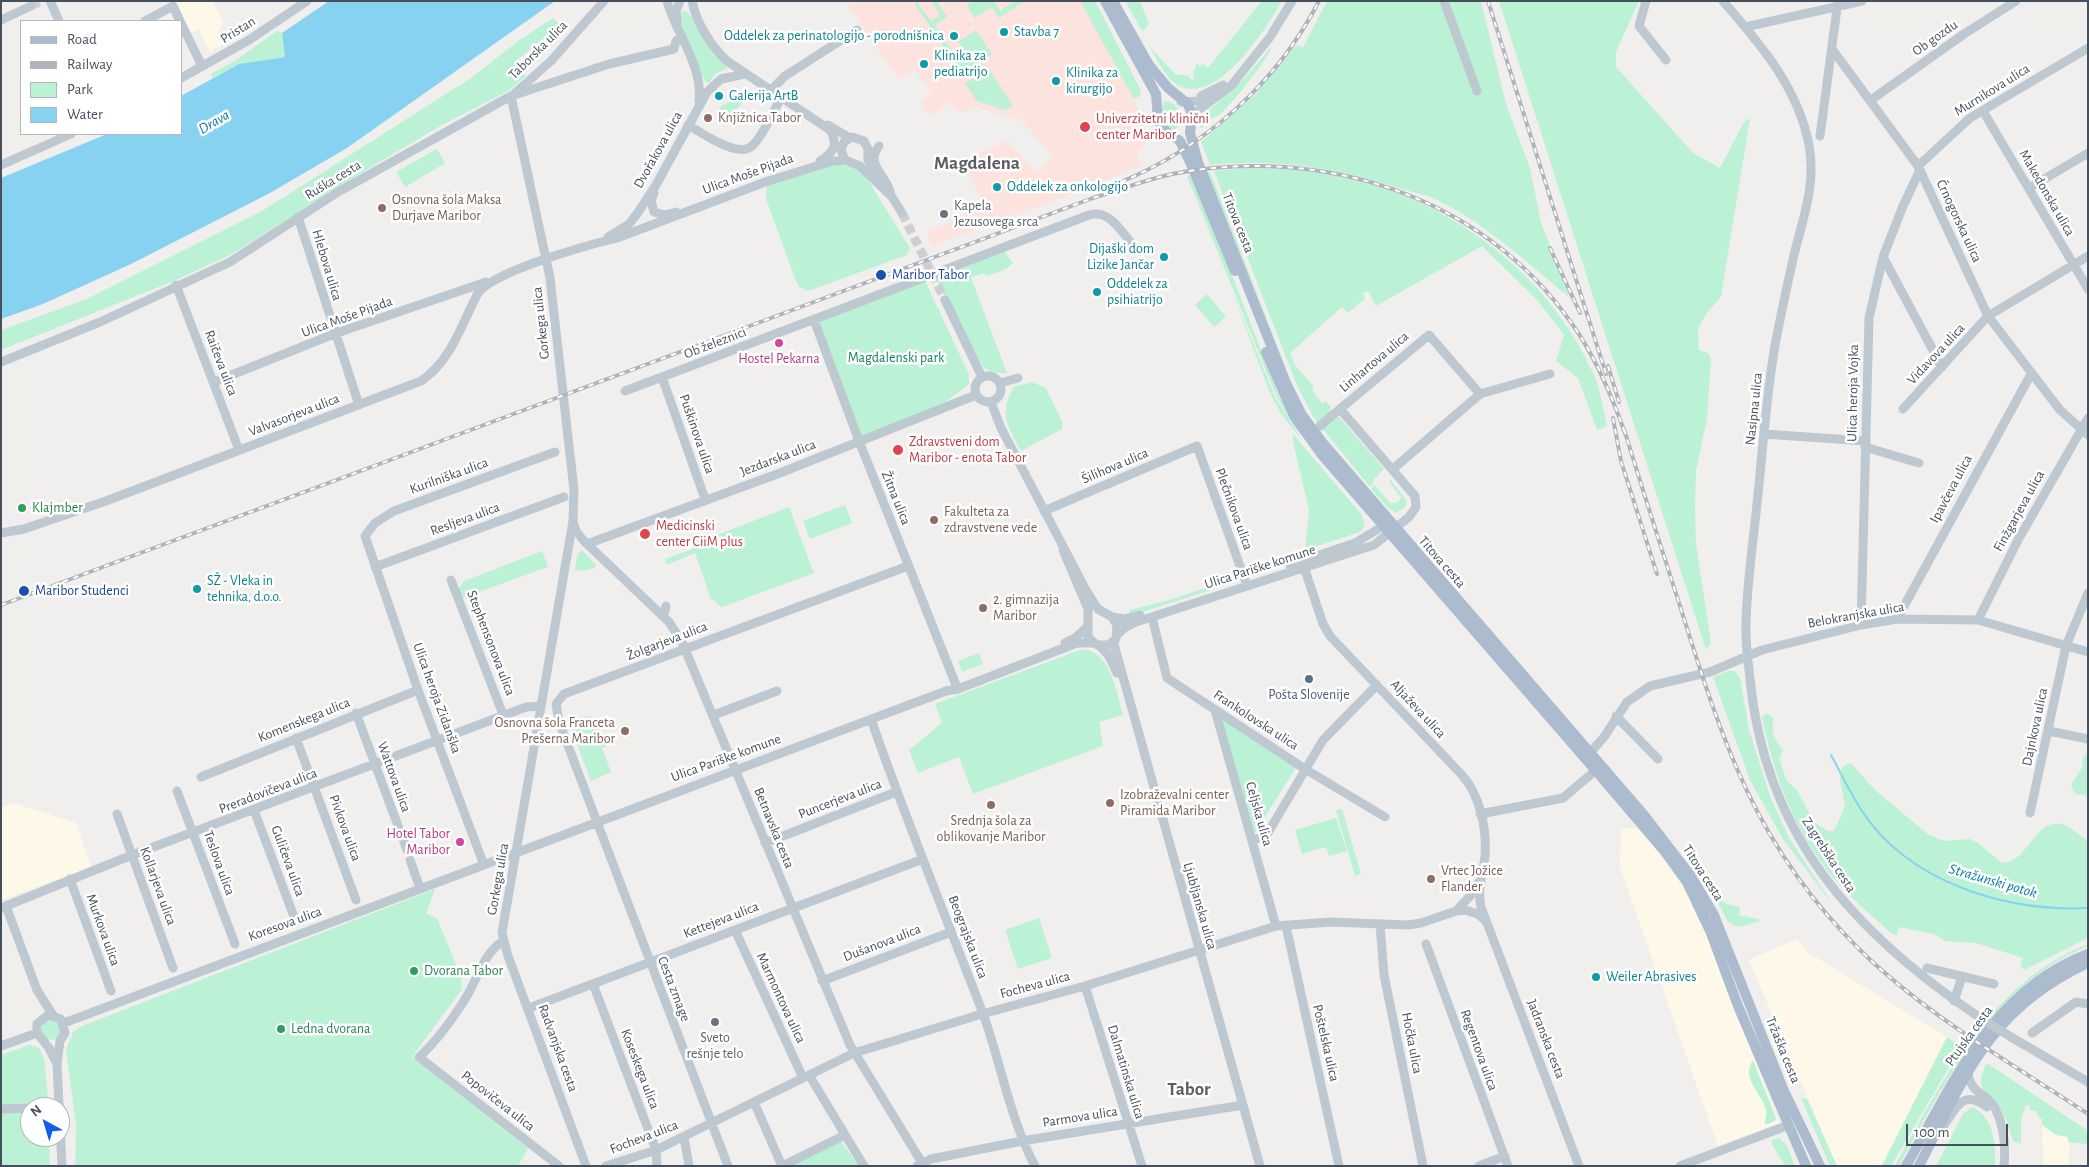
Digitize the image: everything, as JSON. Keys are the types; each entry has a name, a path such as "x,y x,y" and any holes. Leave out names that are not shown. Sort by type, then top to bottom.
{"main road":[{"path":"1104,1 1156,81 1161,97 1158,121 1166,132 1182,131"},
{"path":"1113,1 1161,97"},
{"path":"1161,97 1182,100 1192,115 1182,131"},
{"path":"1161,97 1151,113 1155,127 1175,144 1195,166"},
{"path":"1182,100 1185,113 1182,131 1195,166"},
{"name":"Titova cesta","path":"1195,166 1292,398 1322,442 1389,527 1666,853 1687,882 1721,945"},
{"name":"Titova cesta","path":"1389,527 1644,815 1702,893 1721,945"},
{"name":"Tržaška cesta","path":"1721,945 1738,1006 1806,1166"},
{"name":"Tržaška cesta","path":"1721,945 1784,1091 1820,1166"},
{"name":"Ptujska cesta","path":"1906,1166 1967,1058 1996,1019 2046,976 2088,954"},
{"name":"Ptujska cesta","path":"1919,1166 1968,1070 1990,1038 2014,1012 2053,982 2088,963"}],"street":[{"path":"50,1 59,20"},
{"name":"Pristan","path":"182,77 249,40 307,1"},
{"name":"Taborska ulica","path":"511,96 551,61 604,1"},
{"path":"667,1 672,23 679,33 700,83 699,104"},
{"path":"679,33 676,11 680,1 698,19 720,54 745,74 823,123 840,130 850,138 864,141 868,149 867,155 863,161 855,164"},
{"path":"692,1 698,19"},
{"path":"1192,115 1231,86 1237,76 1270,37 1292,1"},
{"path":"1444,1 1477,91"},
{"path":"1646,1 1639,26 1666,60"},
{"name":"Nasipna ulica","path":"1722,1 1776,66 1795,102 1807,137 1812,178 1780,320 1764,434 1748,592 1746,623 1748,656"},
{"path":"1745,27 1837,4 1862,1"},
{"name":"Ob gozdu","path":"1871,100 1964,34 2016,1"},
{"path":"1820,136 1837,4"},
{"path":"1,20 31,6"},
{"path":"147,20 172,6 180,20"},
{"path":"182,24 202,66"},
{"path":"770,90 785,76 857,30"},
{"name":"Ruška cesta","path":"1,362 100,322 176,285 230,262 354,183 511,96 609,64 674,49 679,33"},
{"name":"Murnikova ulica","path":"1919,168 1957,129 1983,111 2088,48"},
{"name":"Črnogorska ulica","path":"1832,49 1919,168 1988,316 2060,410 2084,432"},
{"name":"Dvořakova ulica","path":"596,243 629,224 656,185 706,92 721,80 745,74"},
{"path":"1182,100 1200,100 1237,76"},
{"name":"Gorkega ulica","path":"503,941 502,934 540,706 573,521 572,460 546,260 511,96"},
{"path":"688,125 732,149 745,150 754,144 782,97"},
{"name":"Makedonska ulica","path":"1983,111 2088,289"},
{"path":"816,164 830,154 835,144 832,133 823,123"},
{"path":"1,165 69,135"},
{"path":"845,160 841,154 842,147 850,138"},
{"path":"879,146 873,157 891,196"},
{"path":"2029,188 2088,153"},
{"path":"867,155 902,213"},
{"path":"816,164 845,160 855,164 866,171 891,196"},
{"name":"Ulica Moše Pijada","path":"689,210 816,164"},
{"name":"Ulica heroja Vojka","path":"1861,625 1869,318 1882,257 1919,168"},
{"path":"656,185 652,201 654,212 666,214 689,210"},
{"path":"546,260 596,243 624,236 686,213 689,210"},
{"name":"Ob železnici","path":"625,390 1095,213 1109,217 1132,244"},
{"name":"Hlebova ulica","path":"298,217 334,334 359,406"},
{"name":"Vidavova ulica","path":"1903,409 1988,316 2088,256"},
{"path":"1882,257 1942,367"},
{"name":"Valvasorjeva ulica","path":"1,533 40,524 409,387 432,374 452,348 478,292 491,280 546,260"},
{"name":"Ulica Moše Pijada","path":"214,382 334,334 491,280"},
{"name":"Raičeva ulica","path":"176,285 239,450"},
{"path":"945,300 982,377"},
{"name":"Žitna ulica","path":"814,320 858,441 956,685"},
{"name":"Linhartova ulica","path":"1389,527 1405,520 1415,511 1417,500 1340,409 1428,335 1480,394"},
{"path":"1392,469 1480,394 1550,374"},
{"name":"Ipavčeva ulica","path":"1897,619 2031,374"},
{"name":"Puškinova ulica","path":"662,377 705,499"},
{"path":"982,377 993,377 1000,383 1001,394 998,399 991,402 981,400 976,394 976,384 982,377"},
{"path":"1000,383 1018,378"},
{"name":"Jezdarska ulica","path":"587,544 780,473 976,394"},
{"path":"991,402 1001,428 1090,604 1108,616 1117,625 1115,638 1097,644"},
{"path":"1320,426 1340,409"},
{"name":"Finžgarjeva ulica","path":"1978,620 2018,540 2084,432 2088,418"},
{"path":"1764,434 1865,444 1919,463"},
{"name":"Šilihova ulica","path":"1044,511 1197,446"},
{"name":"Plečnikova ulica","path":"1197,446 1245,580"},
{"name":"Kurilniška ulica","path":"365,541 365,536 370,527 394,512 555,452"},
{"name":"Resljeva ulica","path":"375,567 564,497"},
{"name":"Betnavska cesta","path":"573,521 576,531 587,544 661,615 672,627 685,648 822,981 854,1053 921,1165"},
{"path":"1088,624 1096,615 1121,619 1139,615 1355,543 1389,527"},
{"name":"Ulica Pariške komune","path":"1115,638 1129,625 1374,545 1389,527"},
{"name":"Ulica heroja Zidanška","path":"365,541 418,690 484,865"},
{"name":"Žolgarjeva ulica","path":"597,821 559,722 556,704 564,694 908,566"},
{"name":"Aljaževa ulica","path":"1304,567 1326,629 1470,784 1475,792 1485,855 1480,878 1479,896 1486,921"},
{"name":"Stephensonova ulica","path":"451,580 504,717"},
{"name":"Dajnkova ulica","path":"2030,813 2066,646 2088,593"},
{"path":"1090,604 1088,637 1109,656 1130,706"},
{"path":"661,615 665,611 666,606"},
{"name":"Frankolovska ulica","path":"1152,617 1167,678 1305,769 1385,817"},
{"name":"Belokranjska ulica","path":"1748,656 1806,638 1897,619 1978,620 2088,652"},
{"name":"Ulica Pariške komune","path":"516,853 946,691 956,685 1066,642 1088,624"},
{"name":"Ljubljanska ulica","path":"1115,638 1115,654 1127,687 1130,706 1260,1166"},
{"name":"Ulica Pariške komune","path":"946,691 958,689 1077,643 1097,644"},
{"path":"1590,753 1604,737 1616,716 1627,702 1650,686 1710,672 1748,656"},
{"name":"Zagrebška cesta","path":"1748,656 1752,701 1762,749 1781,801 1805,848 1834,891 1875,937 1954,1001 2088,1082"},
{"path":"1252,840 1266,836 1323,740 1377,685"},
{"name":"Komenskega ulica","path":"201,777 356,713 418,690"},
{"path":"714,715 777,692"},
{"name":"Preradovičeva ulica","path":"37,990 4,907 132,855 194,834 526,707 540,706"},
{"name":"Celjska ulica","path":"1215,710 1252,840 1281,926"},
{"name":"Wattova ulica","path":"356,713 407,850"},
{"path":"1616,716 1658,759"},
{"name":"Beograjska ulica","path":"871,720 896,792 982,1014 1022,1141 1035,1166"},
{"path":"2049,731 2088,740"},
{"name":"Pivkova ulica","path":"296,738 316,787 356,900"},
{"path":"1480,814 1563,798 1596,770"},
{"name":"Teslova ulica","path":"177,791 235,944"},
{"name":"Puncerjeva ulica","path":"765,843 896,792"},
{"name":"Guličeva ulica","path":"254,810 296,922"},
{"name":"Kollarjeva ulica","path":"117,814 173,968"},
{"name":"Cesta zmage","path":"597,821 728,1166"},
{"name":"Koresova ulica","path":"64,1023 516,853"},
{"name":"Kettejeva ulica","path":"529,1008 923,859"},
{"path":"410,860 420,888"},
{"name":"Aljaževa ulica","path":"1456,911 1471,895 1480,878"},
{"name":"Murkova ulica","path":"70,879 111,991"},
{"path":"1456,911 1472,911 1486,921"},
{"name":"Focheva ulica","path":"606,1166 656,1150 854,1053 982,1014 1085,986 1281,926 1331,922 1380,925 1421,923 1456,911"},
{"name":"Jadranska cesta","path":"1486,921 1578,1166"},
{"name":"Hočka ulica","path":"1380,925 1384,975 1423,1166"},
{"name":"Poštelska ulica","path":"1281,926 1339,1166"},
{"name":"Marmontova ulica","path":"734,930 806,1077 846,1135 864,1166"},
{"name":"Dušanova ulica","path":"822,981 950,932"},
{"name":"Radvanjska cesta","path":"503,941 586,1166"},
{"name":"Popovičeva ulica","path":"503,941 490,952 467,996 432,1045 419,1057 559,1166"},
{"name":"Regentova ulica","path":"1426,944 1508,1166"},
{"name":"Ptujska cesta","path":"1927,968 1962,978 1994,984"},
{"path":"1954,1001 1962,978"},
{"name":"Koseskega ulica","path":"592,984 656,1150 656,1166"},
{"name":"Dalmatinska ulica","path":"1085,986 1127,1124 1142,1166"},
{"path":"37,990 53,1015 64,1023 65,1033 60,1041 57,1064 59,1097"},
{"path":"36,1033 40,1020 37,990"},
{"path":"2032,1033 2076,1002 2088,1004"},
{"path":"40,1020 53,1015"},
{"path":"36,1033 46,1043 57,1064"},
{"path":"1,1046 36,1033"},
{"path":"46,1043 60,1041"},
{"name":"Ptujska cesta","path":"1968,1070 1972,1087 1990,1102 1995,1108 1996,1115"},
{"name":"Ptujska cesta","path":"1934,1136 1943,1130 1957,1106 1965,1100 1979,1101 1996,1115"},
{"path":"754,1102 782,1166 846,1135"},
{"name":"Parmova ulica","path":"921,1165 1022,1141 1243,1105"},
{"path":"1,1109 20,1108"},
{"path":"1996,1115 2002,1128 2006,1147 2004,1166"},
{"path":"1680,1166 1788,1125"},
{"path":"684,1137 689,1166"},
{"path":"61,1147 62,1166"},
{"path":"1479,1166 1505,1156"}],"shaded area":[{"path":"174,1 212,1 223,22 217,34 223,44 210,52 199,29 190,33"},
{"name":"Univerzitetni klinični center Maribor","path":"845,1 1080,1 1129,86 1139,111 1146,138 1145,145 1136,156 1142,164 1093,186 932,246 927,231 984,208 968,168 975,155 1008,141 1036,173 1054,157 1022,121 975,107 959,113 951,103 929,116 920,101 931,92 915,70 898,79"},
{"path":"14,803 76,823 91,867 1,900 1,808"},
{"path":"1640,828 1687,892 1704,926 1779,1123 1718,1146 1620,867 1621,829"},
{"path":"1797,939 1807,952 1947,1037 1881,1166 1837,1166 1749,960"},
{"path":"2042,1125 2051,1131 2070,1133 2069,1166 2043,1166"}],"green space":[{"path":"916,1 931,21 940,15 932,1 937,1 947,17 935,25 957,59 966,53 958,42 976,30 992,54 968,69 958,69 915,4"},
{"path":"972,1 994,1 1000,11 1015,1 1025,1 999,18 992,7 975,18 967,6"},
{"path":"1080,1 1095,1 1141,91 1141,95 1134,99"},
{"path":"1125,1 1140,1 1149,24 1142,31"},
{"path":"1262,1 1282,1 1252,47 1238,63 1223,76 1207,86 1191,89 1176,84 1164,72 1149,46 1175,74 1188,76 1192,80 1195,79 1193,74 1197,63 1202,68 1201,63 1208,68"},
{"path":"1327,1 1481,1 1506,104 1530,168 1541,223 1566,284 1569,297 1492,234 1459,212 1431,197 1352,175 1306,166 1258,163 1210,165 1201,142 1254,96 1296,45 1303,47"},
{"path":"1499,1 1639,1 1616,52 1616,67 1693,153 1720,168 1744,122 1750,118 1721,297 1706,314 1698,329 1699,350 1708,353 1711,359 1707,418 1696,471 1695,507 1696,544 1711,643 1706,650"},
{"path":"685,11 696,22 716,54 728,68 715,74 709,83 705,81 685,37 680,19 681,12"},
{"path":"553,18 560,25 516,61 526,76 508,91 442,125 232,254 176,280 1,350 1,330 87,299 262,211 471,78 521,39"},
{"path":"277,31 282,33 285,57 239,64 213,78 211,74 236,60"},
{"path":"1271,47 1258,70 1223,112 1211,118 1210,122 1199,129 1206,113 1245,78"},
{"path":"989,69 1013,106 1004,110 977,101 965,83"},
{"path":"740,96 745,99 736,109 726,114 717,113 721,106"},
{"path":"1165,101 1174,105 1179,112 1176,129 1167,126 1162,119 1162,109"},
{"path":"437,149 445,163 405,187 396,172"},
{"path":"833,164 842,164 863,172 910,248 907,255 808,291 799,287 796,281 766,199 767,184"},
{"path":"1246,168 1286,169 1325,173 1368,183 1409,198 1448,217 1485,241 1518,269 1548,301 1573,336 1594,375 1607,426 1597,430 1578,378 1556,361 1564,335 1538,301 1482,246 1376,306 1368,291 1363,293 1365,299 1348,313 1342,307 1290,353 1295,365 1314,387 1312,390 1322,403 1325,401 1331,407 1330,413 1317,423 1298,388 1214,171"},
{"path":"1207,172 1210,172 1300,405"},
{"path":"1190,175 1220,244 1278,394 1303,438 1275,393 1187,176"},
{"path":"1004,251 1013,263 1006,269 987,276 983,273 971,278 1007,373 992,373 983,367 934,276"},
{"name":"Magdalenski park","path":"925,281 969,374 969,384 944,403 862,437 818,322"},
{"path":"1230,287 1275,397 1303,441 1281,414 1270,393"},
{"path":"1207,294 1226,317 1214,327 1195,305"},
{"path":"1032,382 1046,388 1063,424 1062,429 1021,451 1009,427 1006,412 1007,405 1014,387"},
{"path":"1337,417 1341,419 1384,469 1373,480 1374,483 1370,487 1322,428"},
{"path":"1293,434 1361,514 1365,526 1360,532 1305,550 1309,510 1293,442"},
{"path":"1390,479 1407,501 1405,507 1396,513 1388,508 1371,489 1375,485 1390,503 1397,503 1401,498 1390,483"},
{"path":"845,505 852,523 810,539 803,521"},
{"path":"789,507 814,573 722,607 711,599 695,553 667,565 665,559 693,549 697,538 710,532 712,537"},
{"path":"582,550 596,565 595,568 582,571 575,570 577,555"},
{"path":"542,551 548,567 462,598 459,588 464,581"},
{"path":"1229,580 1230,584 1130,616 1129,610 1166,601"},
{"path":"1080,650 1090,651 1098,655 1105,663 1114,684 1123,715 1099,722 1103,746 973,794 959,757 918,773 909,750 942,723 935,704"},
{"path":"979,653 983,664 962,672 958,661"},
{"path":"1729,671 1735,671 1740,678 1749,730 1771,799 1789,838 1835,908 1783,839 1750,780 1713,677"},
{"path":"1767,714 1774,718 1773,732 1777,743 1783,750 1779,759 1787,781 1797,790 1815,823 1828,831 1834,831 1845,806 1840,779 1842,767 1851,763 1875,790 1929,835 1944,841 1970,839 1978,843 2002,863 2018,857 2037,834 2052,824 2061,824 2075,831 2088,841 2088,938 2024,970 2020,966 2023,958 1976,943 1945,941 1934,934 1899,927 1897,935 1891,933 1839,884 1812,849 1784,794 1777,775 1762,716"},
{"path":"590,716 597,723 607,746 602,748 611,772 591,781 567,718"},
{"path":"1221,718 1297,766 1253,836"},
{"path":"2088,752 2088,802 2086,795 2075,794 2071,785 2082,768 2083,758"},
{"path":"1342,809 1361,874 1355,876 1336,810"},
{"path":"1336,818 1347,851 1329,856 1326,847 1302,854 1295,830"},
{"path":"435,889 426,914 437,918 461,977 462,989 412,1057 528,1148 518,1166 75,1166 76,1125 66,1050 73,1032 82,1026"},
{"path":"1715,897 1727,904 1740,907 1739,915 1761,920 1742,926 1731,924"},
{"path":"1039,918 1052,958 1018,969 1005,930"},
{"path":"2088,944 2088,946 2055,963 2025,985 1999,1010 1954,1069 1899,1166 1895,1166 1952,1068 1973,1037 1997,1008 2024,983 2054,961"},
{"path":"51,1020 58,1023 61,1030 58,1037 51,1040 44,1037 41,1030 44,1023"},
{"path":"1947,1037 1961,1047 1891,1166 1882,1166"},
{"path":"29,1045 39,1048 44,1059 48,1097 20,1097 20,1147 49,1147 50,1166 1,1166 1,1055"},
{"path":"1753,1060 1776,1118 1775,1121 1765,1125 1766,1110 1749,1074"},
{"path":"1987,1063 2088,1131 2088,1144 2068,1142 2068,1137 2056,1135 2042,1125 2042,1119 2039,1118 2036,1111 2030,1110 2029,1105 2026,1105 2021,1119 2021,1144 2014,1142 2006,1119 1984,1092 1981,1080"},
{"path":"1801,1098 1807,1099 1837,1166 1830,1166"},
{"path":"1972,1107 1985,1117 1989,1124 1994,1141 1995,1166 1936,1166 1963,1114"},
{"path":"1779,1138 1786,1144 1795,1166 1785,1166 1772,1144 1772,1140"},
{"path":"841,1141 859,1166 790,1166"}],"water":[{"name":"Drava","path":"329,1 555,1 347,148 270,193 131,264 43,304 1,319 1,178 105,135 182,135 182,95 239,64 285,57 282,33"}],"waterway":[{"name":"Stražunski potok","path":"1831,755 1862,811 1882,836 1906,857 1933,874 1962,888 1993,898 2025,905 2088,908"}],"tunnel":[{"path":"31,6 41,1"},
{"path":"902,213 945,300"}],"railway":[{"path":"1121,182 1152,168 1181,150 1209,131 1236,109 1282,59 1302,31 1319,1"},
{"path":"1488,1 1606,374"},
{"path":"1,605 1093,198 1172,174 1228,167 1284,167 1340,175 1393,189 1444,211 1491,241 1533,277 1570,321 1602,376 1626,436"},
{"path":"1550,248 1580,313"},
{"path":"1608,366 1619,402"},
{"path":"1613,418 1621,461 1657,574"},
{"path":"1624,429 1696,656 1728,748 1768,832 1794,872 1824,911 1860,950 1886,974 1941,1017 2088,1114"}],"place":[{"name":"Stavba 7","path":"1004,32"},
{"name":"Oddelek za perinatologijo - porodnišnica","path":"954,36"},
{"name":"Klinika za pediatrijo","path":"924,64"},
{"name":"Klinika za kirurgijo","path":"1056,81"},
{"name":"Galerija ArtB","path":"719,96"},
{"name":"Knjižnica Tabor","path":"708,118"},
{"name":"Univerzitetni klinični center Maribor","path":"1085,127"},
{"name":"Oddelek za onkologijo","path":"997,187"},
{"name":"Osnovna šola Maksa Durjave Maribor","path":"382,208"},
{"name":"Kapela Jezusovega srca","path":"944,214"},
{"name":"Dijaški dom Lizike Jančar","path":"1164,257"},
{"name":"Maribor Tabor","path":"881,275"},
{"name":"Oddelek za psihiatrijo","path":"1097,292"},
{"name":"Hostel Pekarna","path":"779,343"},
{"name":"Zdravstveni dom Maribor - enota Tabor","path":"898,450"},
{"name":"Klajmber","path":"22,508"},
{"name":"Fakulteta za zdravstvene vede","path":"934,520"},
{"name":"Medicinski center CiiM plus","path":"645,534"},
{"name":"SŽ - Vleka in tehnika, d.o.o.","path":"197,589"},
{"name":"Maribor Studenci","path":"24,591"},
{"name":"2. gimnazija Maribor","path":"983,608"},
{"name":"Pošta Slovenije","path":"1309,679"},
{"name":"Osnovna šola Franceta Prešerna Maribor","path":"625,731"},
{"name":"Izobraževalni center Piramida Maribor","path":"1110,803"},
{"name":"Srednja šola za oblikovanje Maribor","path":"991,805"},
{"name":"Hotel Tabor Maribor","path":"460,842"},
{"name":"Vrtec Jožice Flander","path":"1431,879"},
{"name":"Dvorana Tabor","path":"414,971"},
{"name":"Weiler Abrasives","path":"1596,977"},
{"name":"Sveto rešnje telo","path":"715,1022"},
{"name":"Ledna dvorana","path":"281,1029"}],"district":[{"name":"Magdalena","path":"977,163"},
{"name":"Tabor","path":"1189,1089"}]}
